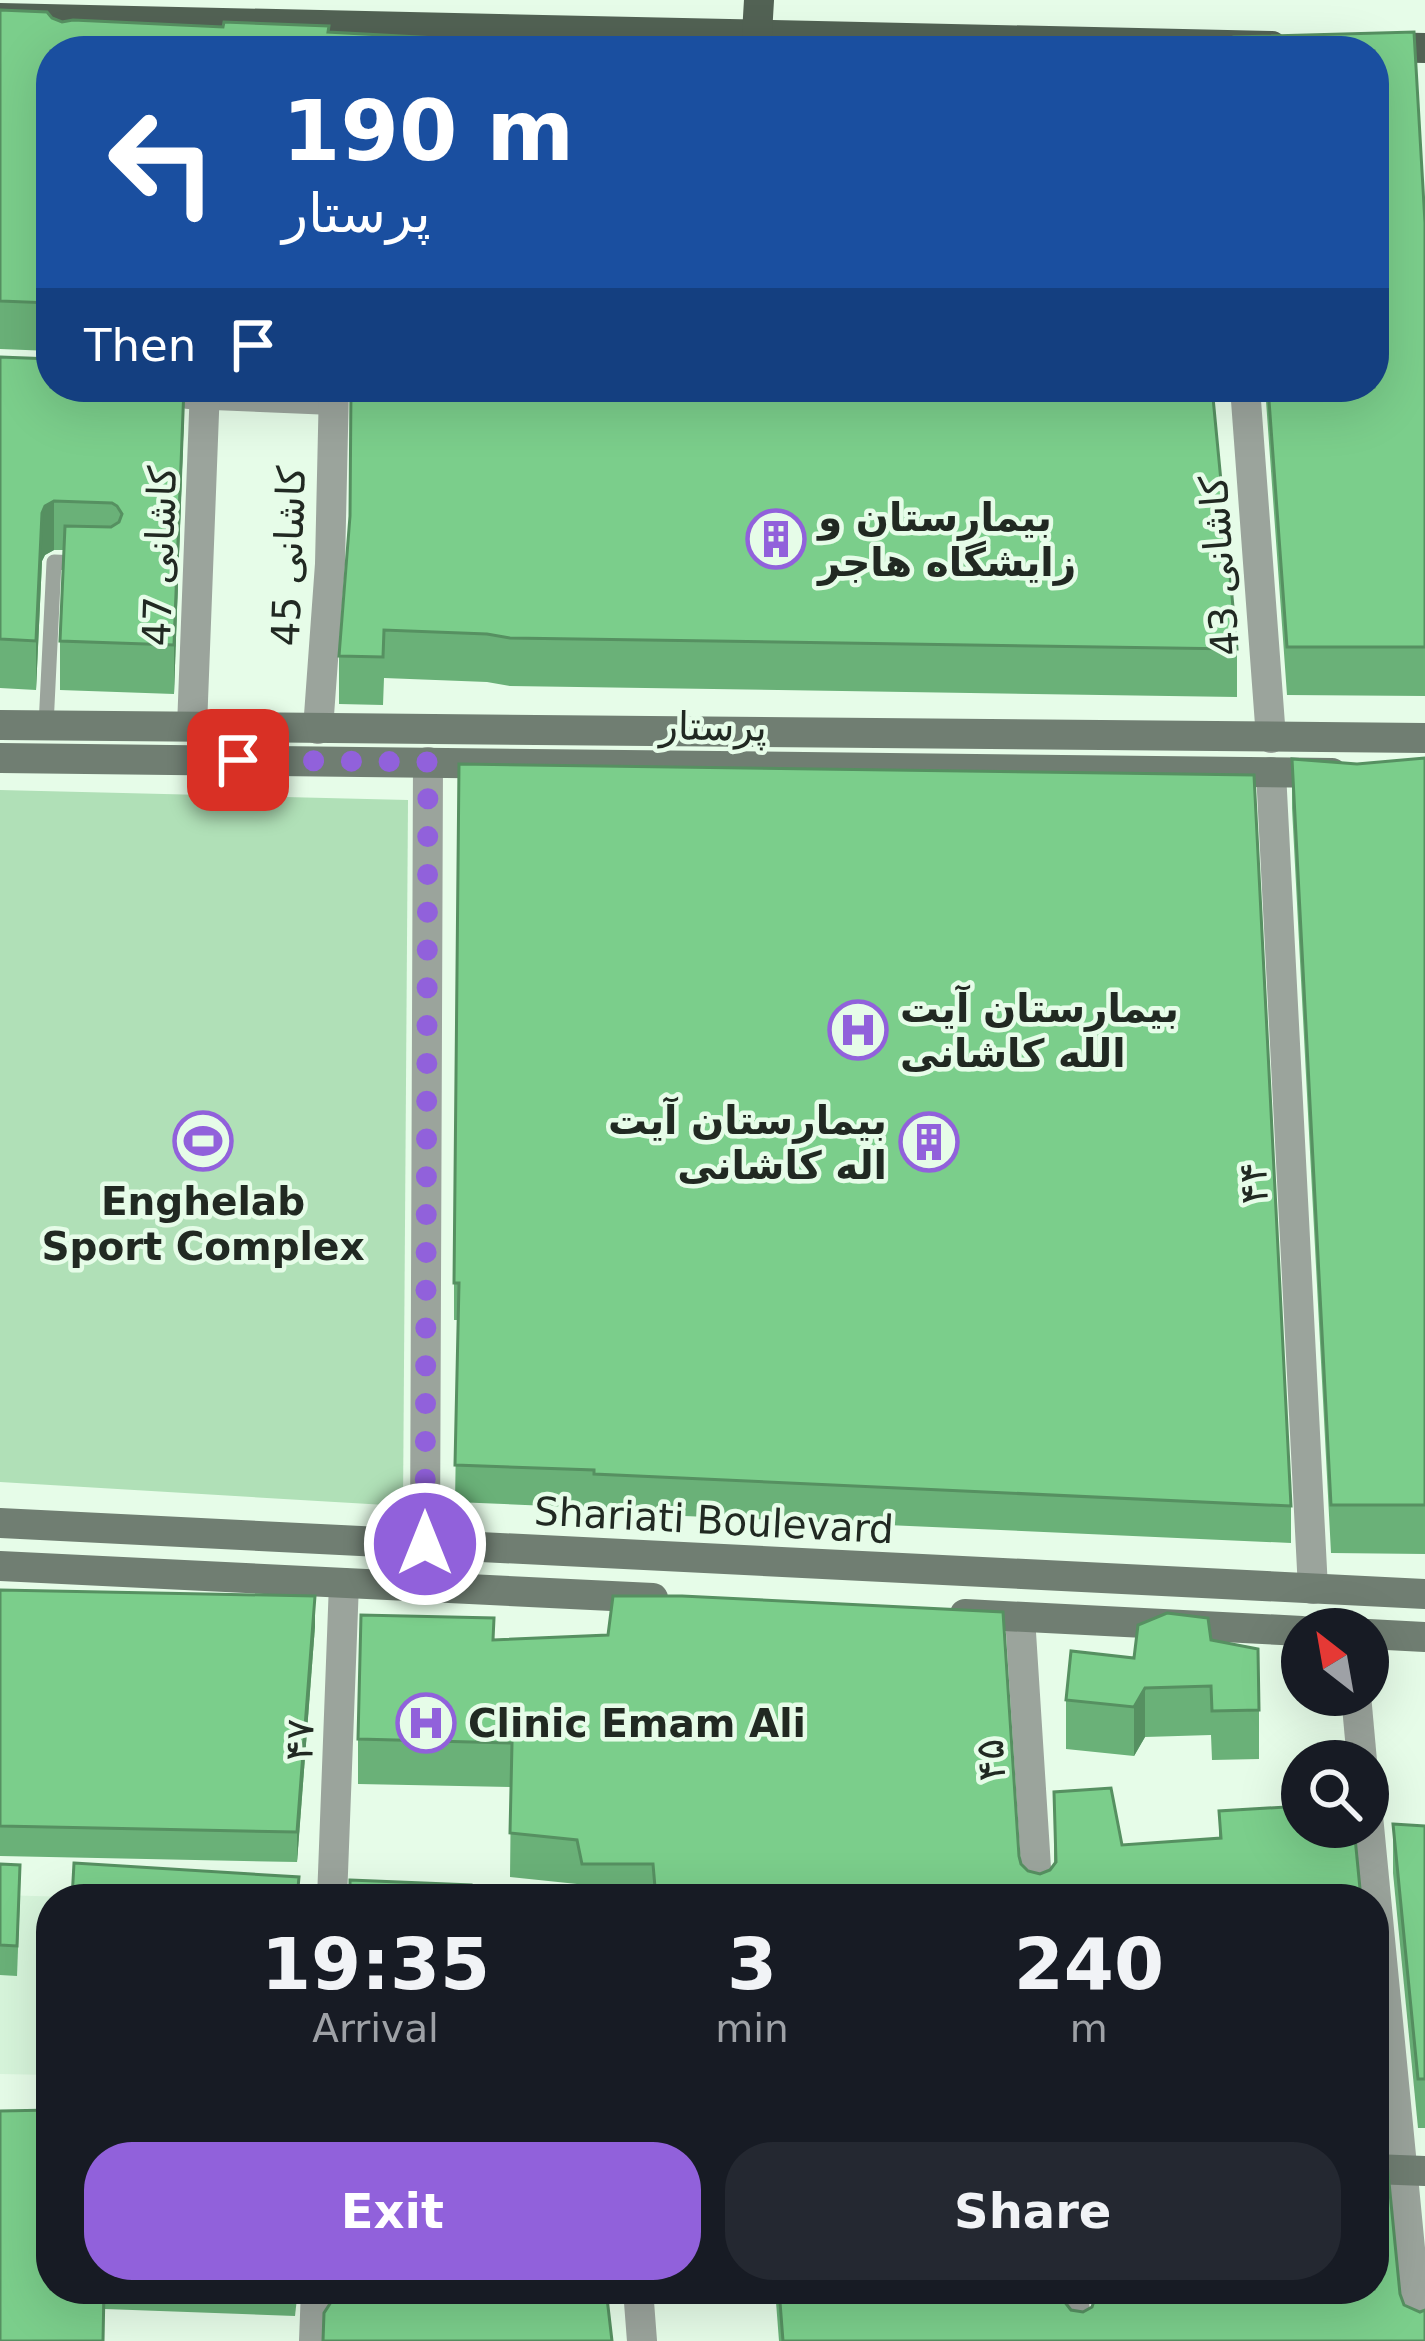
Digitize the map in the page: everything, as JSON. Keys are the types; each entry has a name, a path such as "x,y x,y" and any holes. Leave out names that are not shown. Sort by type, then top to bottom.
{"main road":[{"path":"757,34 759,0"},
{"path":"0,18 65,35 139,36"},
{"path":"555,36 767,36"},
{"path":"1389,48 1425,48"},
{"name":"پرستار","path":"0,725 1425,738"},
{"name":"پرستار","path":"0,758 1359,774"},
{"name":"Shariati Boulevard","path":"0,1523 1425,1594"},
{"name":"Shariati Boulevard","path":"0,1566 671,1599"},
{"path":"927,1612 1281,1630"},
{"path":"1389,1635 1425,1637"}],"street":[{"name":"کاشانی 47","path":"192,728 205,402"},
{"name":"کاشانی 45","path":"318,729 330,564 333,402"},
{"name":"کاشانی 43","path":"1246,402 1271,738"},
{"path":"425,1544 428,762"},
{"name":"۴۴","path":"1270,772 1313,1588"},
{"name":"۴۷","path":"333,1884 344,1583"},
{"name":"۴۵","path":"1021,1617 1037,1884"},
{"path":"1371,1848 1374,1884"},
{"path":"1389,2041 1419,2341"},
{"path":"314,2341 315,2304"},
{"path":"639,2304 642,2341"},
{"path":"1074,2304 1078,2341"}],"lane":[{"path":"46,726 54,562 91,563"}],"shaded area":[{"name":"Enghelab Sport Complex","path":"0,790 408,800 403,1506 0,1482"},
{"path":"0,1895 36,1896 36,2075 0,2074"}],"building":[{"path":"0,10 47,12 62,22 329,26 328,32 401,36 36,36 36,302 0,301"},
{"path":"1414,32 1425,223 1425,647 1287,647 1269,402 1389,402 1389,36 1270,36"},
{"path":"0,357 36,358 36,402 183,402 174,645 60,641 65,526 111,527 122,514 112,503 54,501 42,513 36,641 0,639"},
{"name":"بیمارستان و زایشگاه هاجر","path":"351,402 1213,402 1237,649 510,638 384,630 383,657 339,656 350,516"},
{"path":"1425,758 1425,1505 1331,1505 1292,759 1357,764"},
{"name":"بیمارستان آیت الله کاشانی","path":"459,764 1254,775 1291,1506 455,1465"},
{"path":"0,1590 315,1596 297,1832 0,1826"},
{"path":"613,1596 1003,1612 1019,1856 1028,1871 1040,1874 1056,1862 1054,1792 1111,1788 1122,1845 1221,1838 1219,1811 1281,1807 1281,1848 1356,1848 1360,1884 655,1884 653,1864 582,1864 577,1840 510,1833 512,1743 358,1739 361,1615 494,1618 493,1640 608,1635"},
{"path":"1167,1613 1208,1618 1211,1640 1258,1649 1259,1710 1212,1711 1211,1686 1145,1688 1134,1707 1066,1700 1071,1651 1134,1658 1138,1625"},
{"path":"1393,1824 1425,1826 1425,2079 1418,2079"},
{"path":"74,1863 299,1877 298,1884 73,1884"},
{"path":"0,1864 20,1865 17,1946 0,1945"},
{"path":"350,1880 447,1884 350,1884"},
{"path":"36,2110 36,2304 104,2304 103,2341 0,2341 0,2111"},
{"path":"1389,2183 1400,2294 1404,2305 1425,2310 1425,2341 783,2341 780,2304 1066,2304 1083,2312 1092,2307 1389,2304"},
{"path":"330,2304 608,2304 612,2341 323,2341 324,2313"}],"place":[{"name":"بیمارستان و زایشگاه هاجر","path":"776,539"},
{"name":"بیمارستان آیت الله کاشانی","path":"858,1030"},
{"name":"Enghelab Sport Complex","path":"203,1141"},
{"name":"بیمارستان آیت اله کاشانی","path":"929,1142"},
{"name":"Clinic Emam Ali","path":"426,1723"}],"route":[{"path":"238,760 428,762 425,1544"}]}
